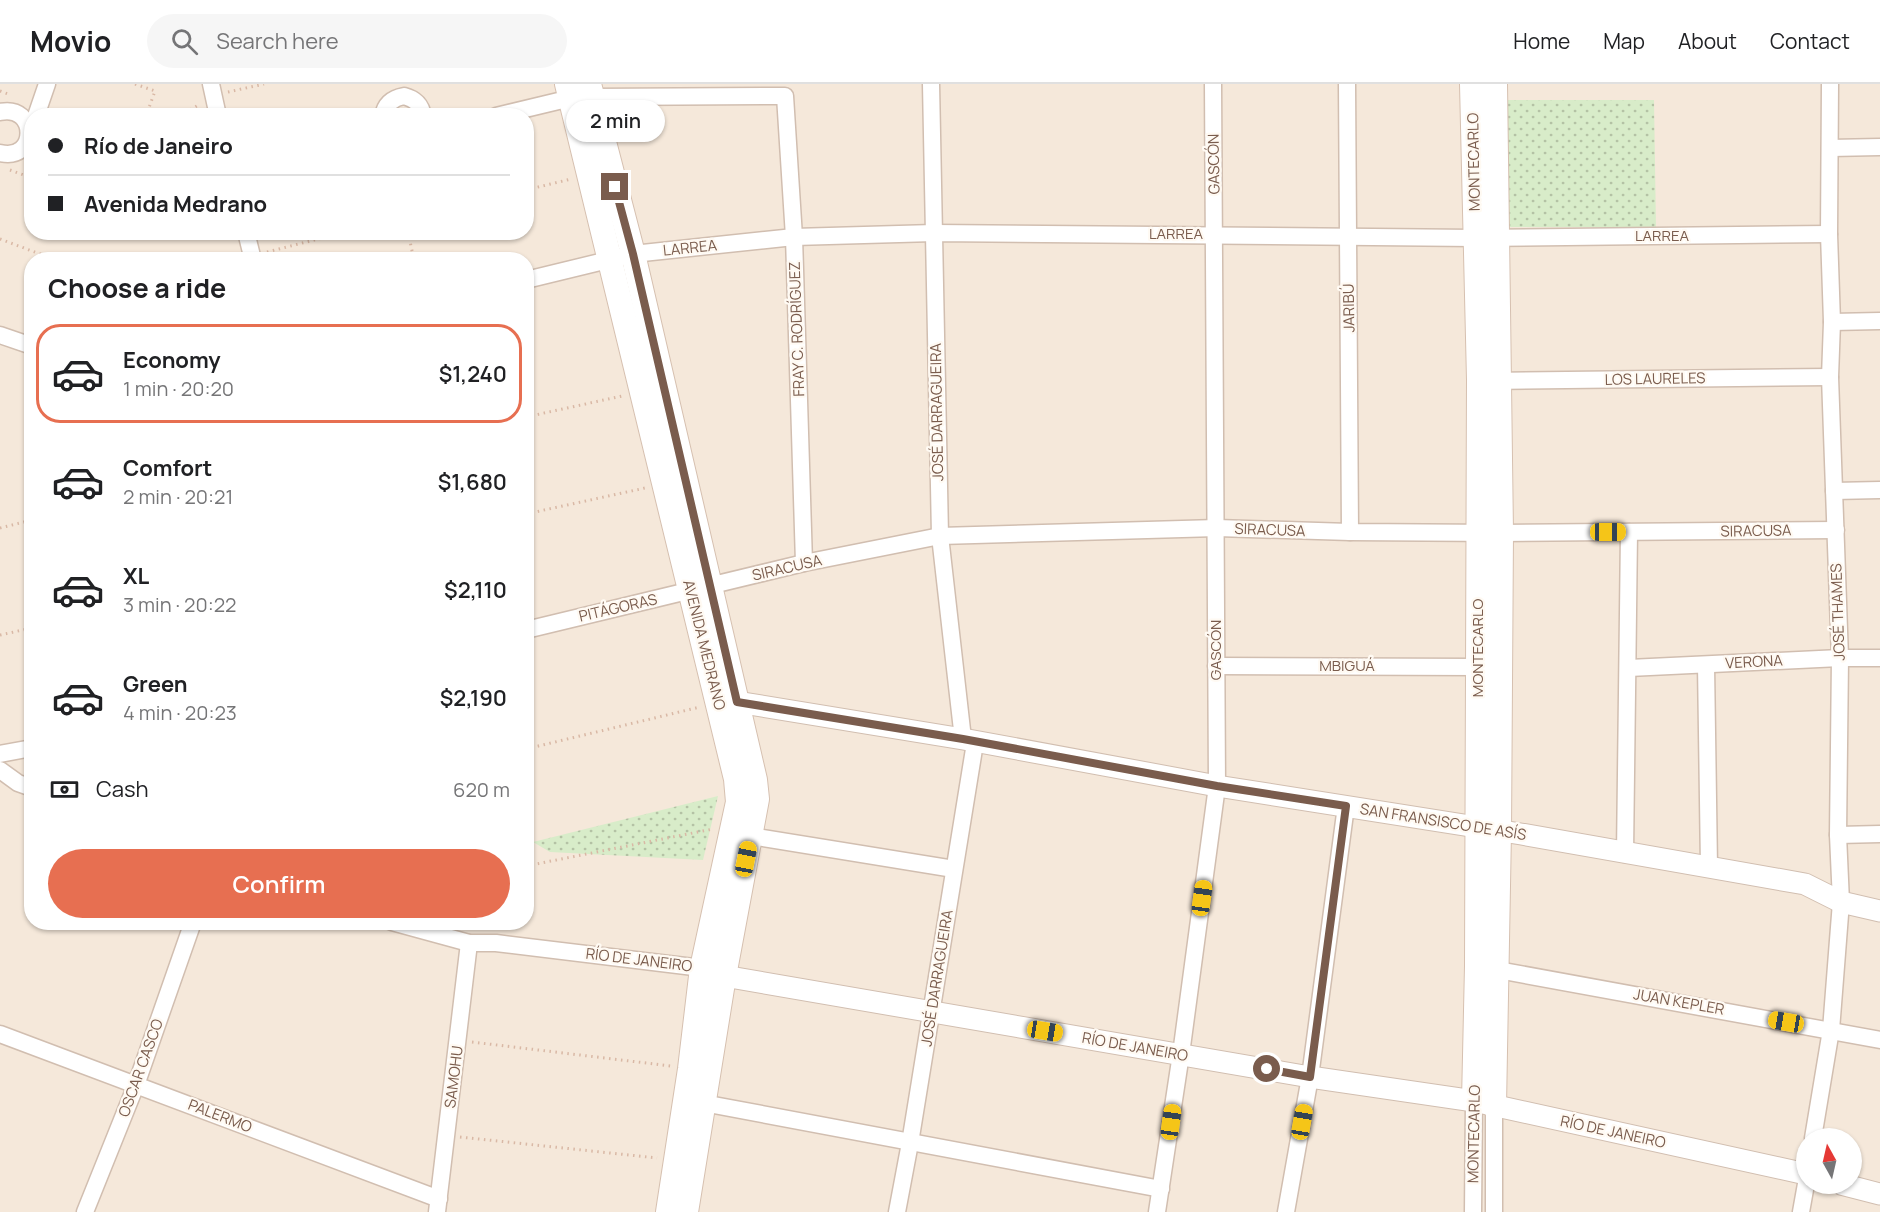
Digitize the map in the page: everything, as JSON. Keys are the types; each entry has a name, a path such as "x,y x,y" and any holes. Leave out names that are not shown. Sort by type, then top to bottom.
{"main road":[{"name":"MONTECARLO","path":"1472,84 1487,238"},
{"name":"MONTECARLO","path":"1484,1104 1490,532 1487,238 1495,84"},
{"name":"AVENIDA MEDRANO","path":"579,91 589,175 609,258 664,484 700,589"},
{"name":"AVENIDA MEDRANO","path":"579,91 633,254 700,589 727,702 742,831 690,1069 668,1212"},
{"name":"MONTECARLO","path":"1488,829 1478,667 1490,532"},
{"name":"AVENIDA MEDRANO","path":"686,1212 703,1103 713,972"}],"street":[{"path":"39,108 47,84"},
{"name":"JOSÉ DARRAGUEIRA","path":"897,1212 954,869 969,741 940,536 931,84"},
{"name":"GASCÓN","path":"1157,1212 1217,786 1213,84"},
{"name":"JARIBÚ","path":"1347,84 1350,532"},
{"name":"JOSÉ THAMES","path":"1815,1128 1831,1030 1841,902 1838,835 1840,658 1830,377 1832,322 1829,234 1830,84"},
{"path":"212,90 216,108"},
{"path":"523,108 579,91"},
{"name":"FRAY C. RODRÍGUEZ","path":"579,91 785,96 794,237 804,562"},
{"path":"385,108 391,101 404,96 417,102 421,108"},
{"path":"0,112 9,111 24,119"},
{"path":"0,153 17,152 24,145"},
{"path":"1830,148 1880,147"},
{"name":"LARREA","path":"534,278 633,254 794,237 934,233 1487,238 1829,234"},
{"path":"1832,322 1880,321"},
{"path":"1,339 24,344"},
{"name":"LOS LAURELES","path":"1489,381 1830,377"},
{"path":"1834,491 1880,490"},
{"name":"SIRACUSA","path":"700,589 804,562 940,536 1217,528 1350,532 1836,530"},
{"path":"1625,854 1629,532"},
{"name":"PITÁGORAS","path":"534,628 700,589"},
{"name":"VERONA","path":"1629,668 1880,658"},
{"path":"1706,665 1709,867"},
{"name":"MBIGUÁ","path":"1216,666 1478,667"},
{"name":"SAN FRANSISCO DE ASÍS","path":"727,702 969,741 1217,786 1488,829 1805,884 1841,902 1880,911"},
{"path":"0,754 24,750"},
{"path":"0,770 24,785"},
{"path":"1287,1212 1310,1077 1346,806"},
{"path":"742,831 954,869"},
{"path":"1838,835 1880,834"},
{"name":"OSCAR CASCO","path":"85,1212 136,1085 191,930"},
{"name":"RÍO DE JANEIRO","path":"423,930 470,942 713,972 1310,1077 1484,1104 1796,1172"},
{"name":"SAMOHU","path":"438,1206 470,942"},
{"name":"JUAN KEPLER","path":"1487,968 1880,1040"},
{"name":"PALERMO","path":"0,1034 136,1085 438,1206"},
{"path":"703,1103 1161,1189"},
{"name":"MONTECARLO","path":"1473,1212 1484,1104"},
{"name":"MONTECARLO","path":"1484,1104 1494,1212"},
{"path":"1862,1189 1880,1194"},
{"path":"1801,1212 1804,1194"}],"path":[{"path":"135,84 155,91 149,108"},
{"path":"190,108 212,90 264,84"},
{"path":"0,166 24,175"},
{"path":"534,188 589,175"},
{"path":"0,239 35,252"},
{"path":"271,252 315,240"},
{"path":"534,415 642,392"},
{"path":"534,512 664,484"},
{"path":"0,528 24,522"},
{"path":"0,635 24,630"},
{"path":"534,747 727,702"},
{"path":"534,865 742,831"},
{"path":"458,1040 690,1069"},
{"path":"447,1135 676,1161"}],"shaded area":[{"path":"0,84 1880,84 1880,1212 0,1212"}],"green space":[{"path":"1507,100 1654,100 1656,227 1508,227"},
{"path":"718,796 703,860 550,852 534,842"}],"route":[{"path":"615,187 633,254 737,702 963,739 1217,786 1346,806 1310,1077 1267,1069"}]}
